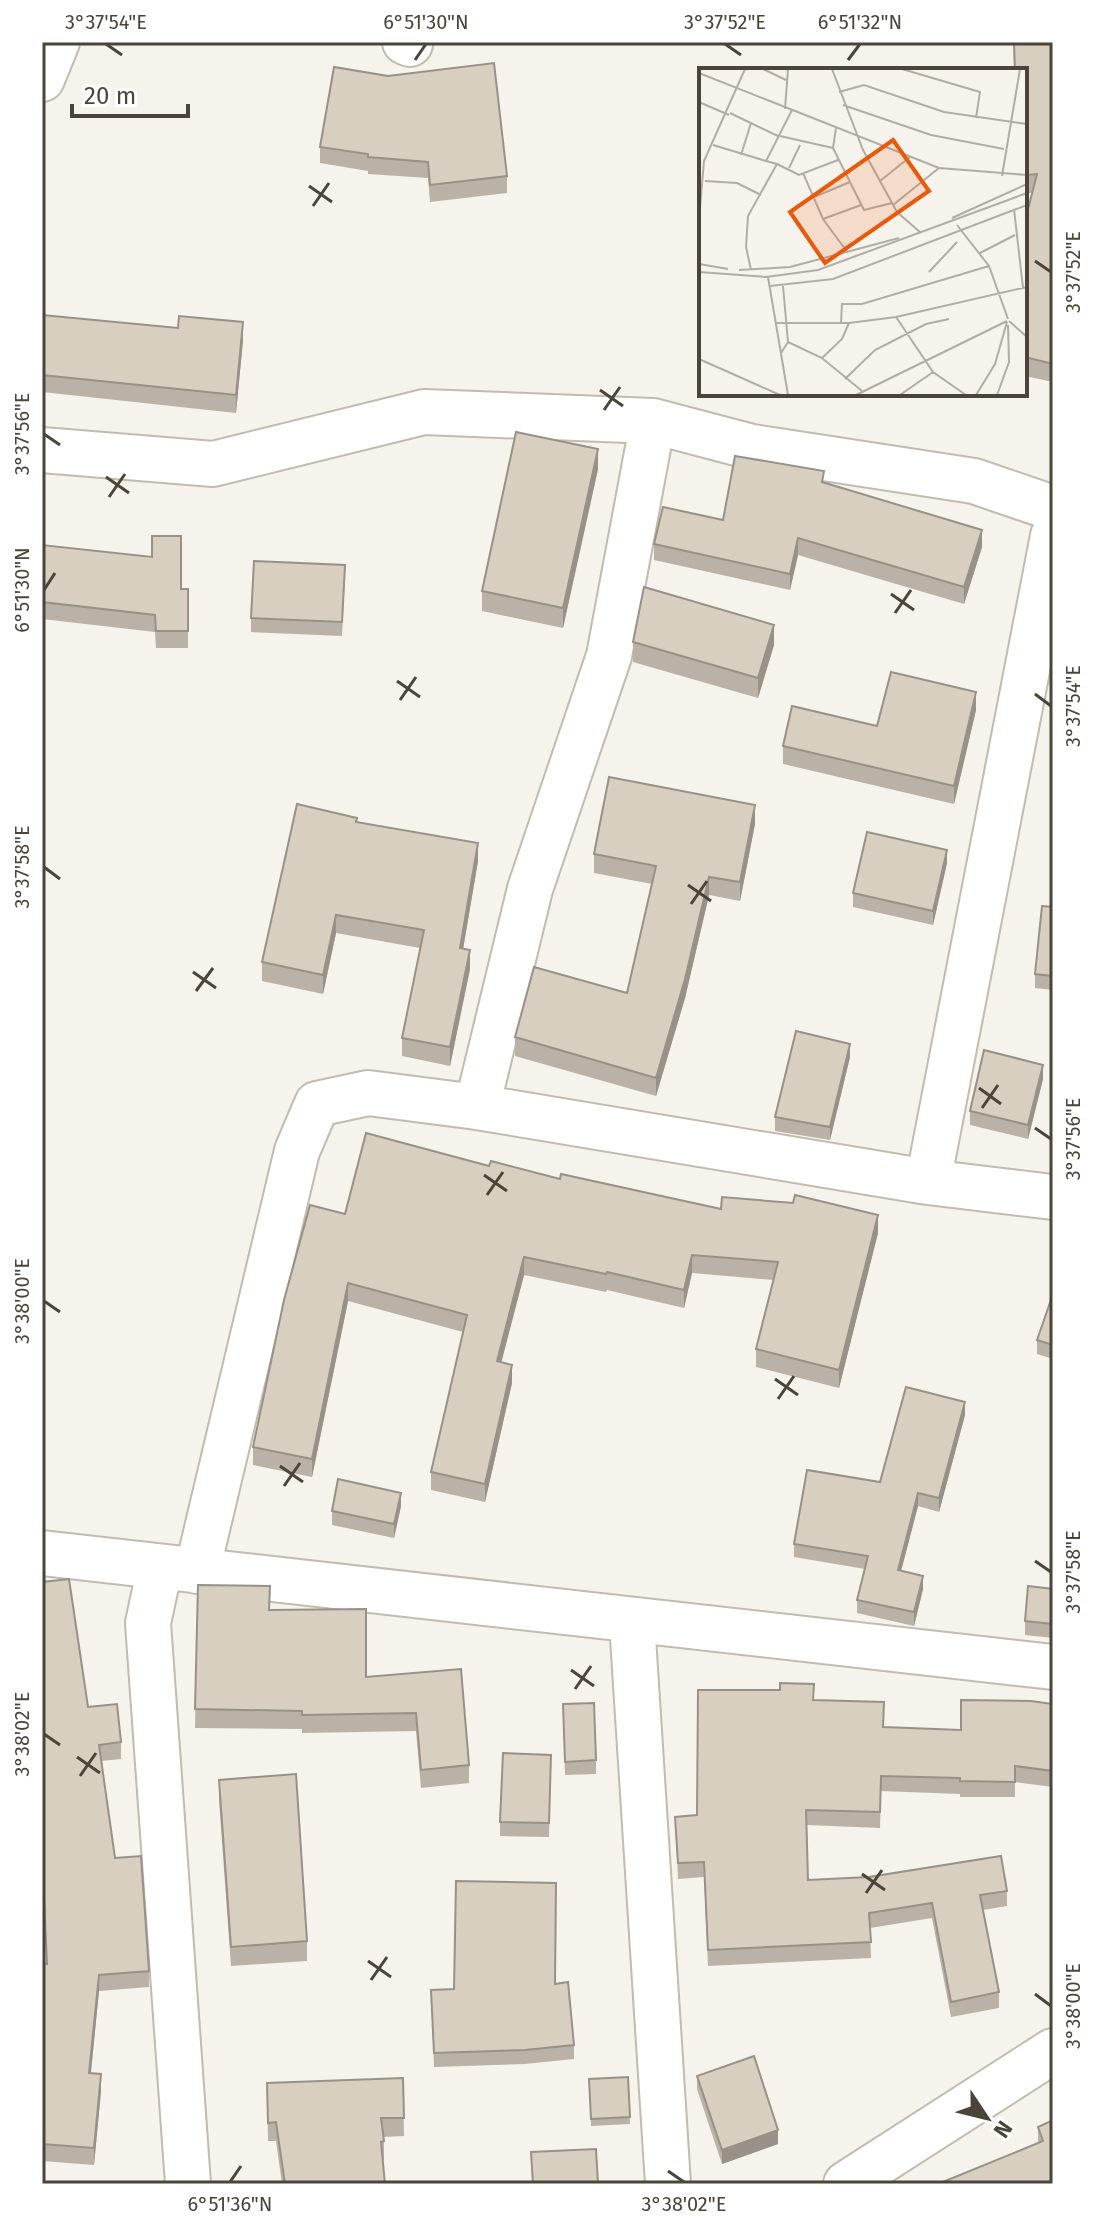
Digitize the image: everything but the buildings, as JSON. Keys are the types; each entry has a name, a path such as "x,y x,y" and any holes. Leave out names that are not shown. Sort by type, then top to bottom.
{"street":[{"path":"42,79 57,42"},
{"path":"42,450 213,464 424,412 653,421 752,447 974,481 1053,508"},
{"path":"477,1107 530,889 609,656 653,421"},
{"path":"928,1182 1053,536"},
{"path":"188,2184 148,1623 179,1569 297,1151 317,1104 368,1093 477,1107 928,1182 1053,1197"},
{"path":"42,1553 632,1622 1053,1667"},
{"path":"632,1622 668,2184"},
{"path":"846,2184 1053,2051"}]}
